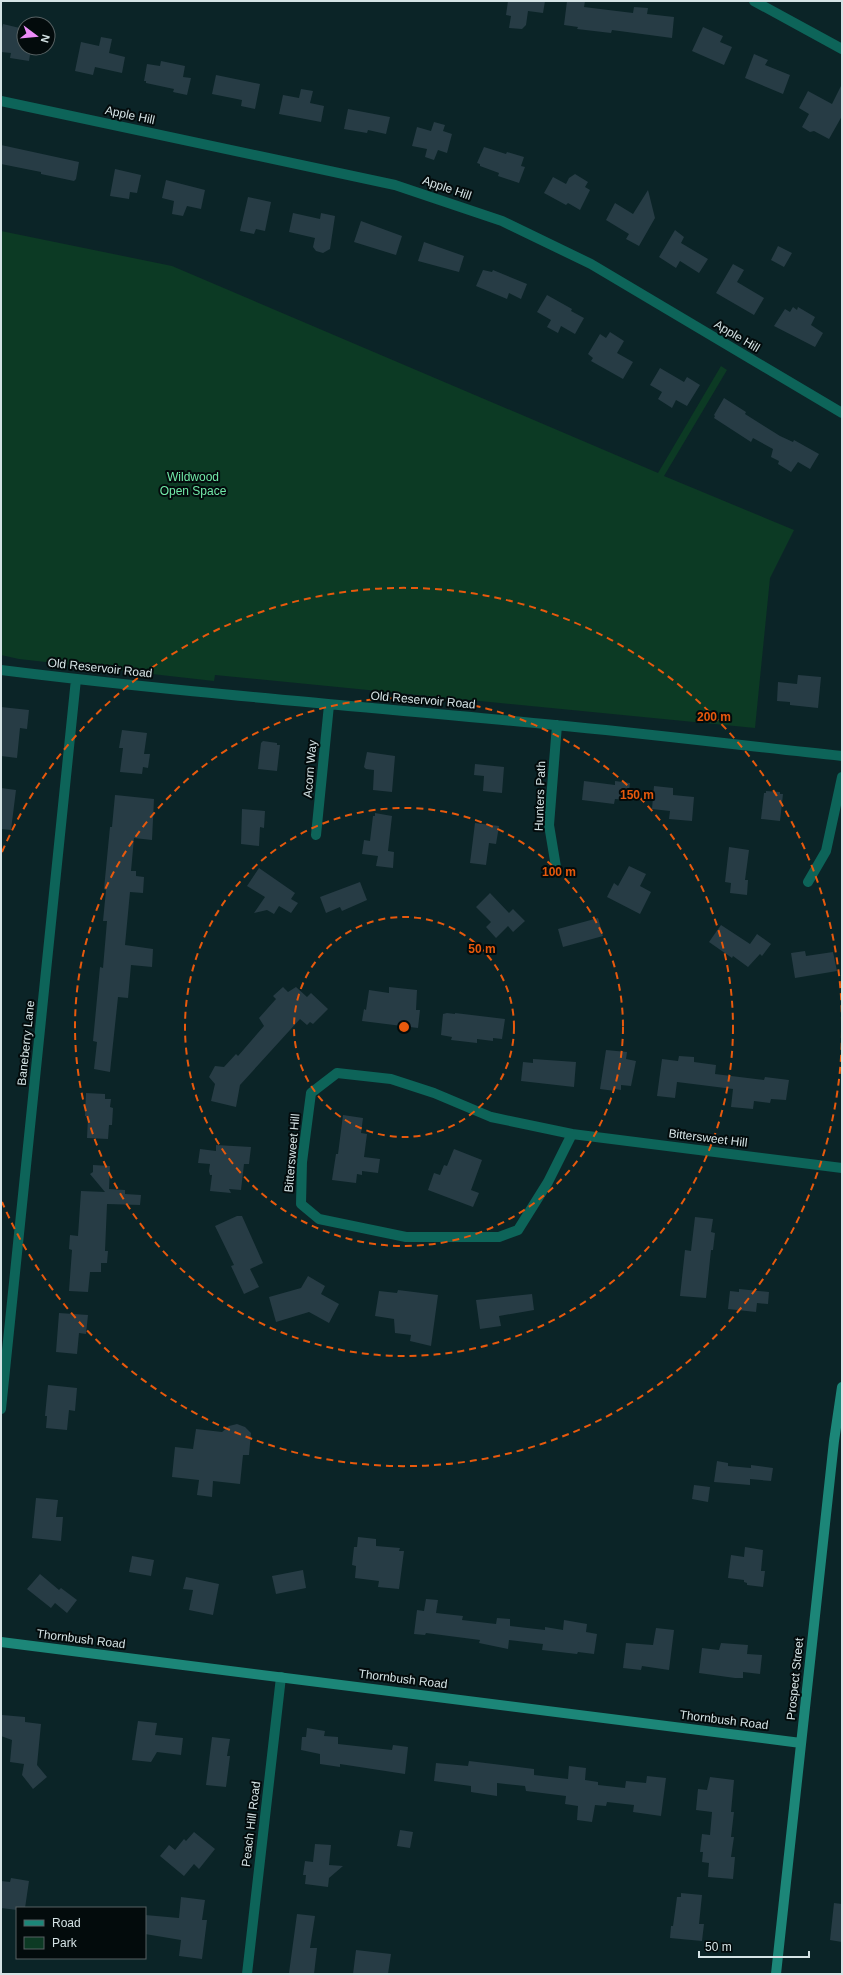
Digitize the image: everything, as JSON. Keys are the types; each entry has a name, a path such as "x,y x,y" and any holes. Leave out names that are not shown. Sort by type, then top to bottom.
{"main road":[{"name":"Prospect Street","path":"776,1974 834,1441 842,1387"},
{"name":"Thornbush Road","path":"1,1642 801,1743"}],"street":[{"path":"754,1 842,49"},
{"name":"Apple Hill","path":"1,101 396,185 502,221 591,264 842,413"},
{"name":"Old Reservoir Road","path":"1,670 329,705 557,725 842,756"},
{"name":"Baneberry Lane","path":"1,1409 76,679"},
{"name":"Acorn Way","path":"316,835 329,705"},
{"name":"Hunters Path","path":"556,867 549,825 557,725"},
{"path":"808,882 826,851 842,777"},
{"name":"Bittersweet Hill","path":"572,1134 548,1182 518,1230 498,1237 406,1237 319,1219 301,1204 302,1162 311,1093 337,1073 391,1078 434,1092 491,1117 572,1134 842,1168"},
{"name":"Peach Hill Road","path":"247,1974 282,1677"}],"green space":[{"name":"Wildwood Open Space","path":"1,231 172,266 658,473 721,366 727,370 664,476 794,530 770,578 755,728 215,675 214,681 19,659 1,655"}],"building":[{"path":"508,1 545,1 543,13 528,11 526,25 522,29 509,28 511,16 506,15"},
{"path":"567,1 585,1 584,7 633,13 634,7 648,8 647,14 674,17 672,38 612,30 611,33 577,29 578,27 564,25"},
{"path":"3,24 16,27 16,56 30,56 29,61 10,58 11,53 1,52 1,33"},
{"path":"703,27 723,36 720,42 732,47 724,65 692,51"},
{"path":"101,37 112,39 109,53 125,57 122,73 95,67 93,75 75,71 81,42 99,46"},
{"path":"754,54 768,60 765,65 790,75 783,94 745,78"},
{"path":"161,61 185,66 183,77 191,78 187,95 173,92 174,89 146,83 146,81 144,81 147,64 160,66"},
{"path":"216,75 260,84 255,109 241,106 242,100 212,94"},
{"path":"842,84 842,116 829,139 814,131 810,132 802,127 809,114 799,108 808,91 832,104"},
{"path":"301,89 313,91 310,103 324,106 321,122 279,114 283,95 299,98"},
{"path":"348,109 390,117 386,134 368,130 367,133 344,129"},
{"path":"434,122 445,125 443,131 452,134 447,153 438,150 434,160 425,157 427,149 412,146 417,127 431,131"},
{"path":"1,145 79,162 76,179 74,181 41,174 41,172 1,164"},
{"path":"484,147 506,154 507,152 524,157 521,166 525,167 519,183 498,176 499,173 480,166 480,164 477,163"},
{"path":"115,169 141,175 137,193 130,192 129,199 110,196"},
{"path":"575,174 588,182 585,187 590,190 580,210 568,203 566,205 544,193 553,177 566,184 569,178"},
{"path":"166,180 205,190 201,209 187,206 183,216 172,214 174,201 162,198"},
{"path":"648,190 655,218 639,246 626,239 629,234 606,220 615,203 633,214"},
{"path":"248,197 271,202 265,231 256,229 254,234 240,231"},
{"path":"293,213 320,219 321,213 335,216 330,249 323,253 316,251 313,247 315,238 289,232"},
{"path":"361,221 402,236 396,255 354,242"},
{"path":"675,230 684,237 681,243 708,259 699,273 680,261 676,268 659,257"},
{"path":"424,242 464,256 459,272 418,261"},
{"path":"778,246 792,253 784,267 771,260"},
{"path":"733,264 744,270 737,282 764,298 754,315 716,293"},
{"path":"483,270 492,272 493,270 527,284 521,299 509,293 507,299 476,286"},
{"path":"547,295 572,309 571,311 584,318 575,334 561,326 558,333 547,327 551,320 537,312"},
{"path":"793,307 797,310 798,307 815,317 811,325 823,333 815,347 774,326 785,309 790,312"},
{"path":"610,332 624,341 617,353 633,362 623,379 591,361 593,358 588,354 600,334 606,338"},
{"path":"660,368 684,382 687,377 700,385 687,406 676,400 672,408 658,399 662,392 650,385"},
{"path":"724,398 746,412 745,414 780,436 793,442 794,440 819,454 810,469 798,462 791,472 778,464 779,461 771,457 773,449 753,438 751,442 714,418 714,415"},
{"path":"798,675 821,677 818,708 790,705 790,702 777,701 778,682 797,684"},
{"path":"1,707 29,710 27,729 20,728 17,758 1,756"},
{"path":"122,730 147,733 144,754 150,754 148,768 143,767 142,774 120,772 123,748 119,748"},
{"path":"263,741 277,743 277,745 280,745 277,771 258,769 261,743"},
{"path":"367,752 395,756 392,792 373,790 374,770 366,769 364,767"},
{"path":"475,764 504,767 502,793 483,791 484,776 474,775"},
{"path":"584,781 615,785 615,781 630,783 628,800 615,799 614,804 582,800"},
{"path":"654,786 673,788 673,795 694,797 692,821 669,819 670,811 652,809"},
{"path":"1,788 16,790 11,830 1,829"},
{"path":"766,791 780,792 780,794 783,794 780,821 761,819 764,793 766,793"},
{"path":"115,795 154,799 152,840 134,838 131,871 136,871 136,876 144,877 143,893 130,892 125,945 153,949 152,967 131,965 128,998 118,997 110,1072 94,1069 97,1042 93,1041 100,967 103,968 107,921 103,921 106,890 104,889 110,827 112,827"},
{"path":"242,809 265,811 264,828 260,827 259,846 241,844"},
{"path":"375,813 392,816 388,851 394,852 393,868 376,866 378,856 362,854 364,840 370,841 373,816 375,816"},
{"path":"475,823 499,826 496,844 489,843 486,865 470,863"},
{"path":"729,847 749,850 745,880 748,880 747,895 730,893 731,883 725,882"},
{"path":"629,866 646,874 640,886 651,892 640,914 607,897 614,883 618,886"},
{"path":"259,868 295,893 291,899 298,903 291,913 279,906 274,914 267,910 254,913 265,897 247,886"},
{"path":"360,882 367,900 342,911 340,907 326,913 320,897"},
{"path":"490,893 509,913 513,909 525,921 513,932 508,926 496,938 486,927 491,922 476,907"},
{"path":"598,918 603,936 563,947 558,929"},
{"path":"721,925 750,944 757,934 771,944 762,956 760,954 748,967 709,942"},
{"path":"805,951 806,956 833,952 837,971 795,978 791,953"},
{"path":"283,987 288,992 296,987 307,997 311,993 328,1009 313,1024 310,1022 307,1025 300,1019 240,1085 236,1107 211,1101 215,1084 209,1077 215,1066 224,1067 236,1054 238,1056 264,1026 259,1018 276,999 273,996"},
{"path":"389,987 417,990 416,1010 420,1010 418,1028 362,1021 364,1009 366,1010 369,990 389,993"},
{"path":"447,1013 505,1019 502,1039 493,1038 493,1041 477,1039 477,1043 451,1040 452,1037 441,1035 443,1014"},
{"path":"606,1050 627,1052 626,1059 636,1061 631,1086 621,1085 621,1090 615,1089 615,1091 600,1089"},
{"path":"679,1056 694,1057 694,1062 716,1065 715,1074 764,1080 765,1077 789,1080 786,1100 771,1099 770,1103 754,1101 753,1109 731,1107 733,1089 677,1082 675,1098 657,1096 662,1059 678,1061"},
{"path":"533,1059 576,1062 574,1087 521,1081 523,1062 533,1063"},
{"path":"86,1093 105,1094 105,1099 111,1099 110,1107 113,1108 112,1125 109,1125 108,1139 87,1138 88,1116 85,1116"},
{"path":"343,1115 363,1118 361,1133 367,1134 364,1157 380,1159 378,1173 362,1171 362,1175 357,1174 356,1183 332,1180 336,1154 338,1154"},
{"path":"216,1145 251,1147 249,1164 244,1164 241,1190 229,1189 231,1193 210,1191 212,1175 210,1175 209,1171 210,1164 198,1163 200,1149 216,1151"},
{"path":"454,1149 482,1160 471,1190 479,1193 473,1207 428,1190 434,1173 440,1175 444,1165 447,1166"},
{"path":"93,1165 110,1166 109,1189 125,1190 125,1194 141,1195 140,1205 107,1204 105,1251 108,1251 107,1263 101,1263 101,1272 90,1272 88,1292 69,1291 72,1250 69,1249 70,1235 78,1236 81,1191 105,1192 90,1174 93,1172"},
{"path":"237,1216 242,1216 263,1263 250,1269 259,1287 244,1294 231,1266 234,1265 215,1226"},
{"path":"695,1217 713,1219 711,1232 715,1233 713,1250 711,1250 706,1298 680,1296 685,1250 691,1251"},
{"path":"308,1276 325,1286 321,1294 339,1304 329,1323 309,1312 276,1322 269,1297 301,1288"},
{"path":"739,1289 769,1292 768,1304 757,1303 756,1312 728,1309 730,1291 739,1292"},
{"path":"398,1290 438,1295 431,1346 410,1341 411,1335 395,1333 394,1319 375,1316 379,1291 397,1293"},
{"path":"532,1294 534,1310 499,1316 501,1326 480,1329 476,1300"},
{"path":"59,1313 88,1315 86,1334 79,1333 77,1354 56,1352"},
{"path":"48,1385 77,1388 75,1411 69,1410 67,1430 46,1428 47,1416 45,1416"},
{"path":"237,1424 245,1427 251,1433 249,1455 243,1455 240,1484 213,1481 212,1497 197,1495 199,1480 172,1477 175,1447 193,1449 196,1429 222,1432 229,1426"},
{"path":"717,1461 728,1463 728,1466 751,1468 751,1465 773,1468 771,1481 750,1479 750,1485 714,1482"},
{"path":"694,1485 710,1487 708,1502 692,1499"},
{"path":"36,1498 58,1500 56,1517 63,1517 61,1541 32,1538"},
{"path":"358,1537 376,1539 376,1546 400,1548 399,1551 404,1551 399,1589 378,1587 379,1581 355,1578 356,1566 352,1565 354,1547 357,1547"},
{"path":"745,1547 763,1550 761,1571 765,1571 763,1587 747,1585 744,1580 728,1578 731,1555 744,1557"},
{"path":"132,1556 154,1560 151,1576 129,1572"},
{"path":"303,1570 306,1588 276,1594 272,1576"},
{"path":"40,1574 59,1590 61,1588 77,1600 67,1613 55,1603 51,1608 27,1589"},
{"path":"186,1577 219,1584 213,1615 189,1610 193,1590 183,1589"},
{"path":"426,1599 438,1600 436,1613 463,1616 462,1620 496,1624 497,1618 510,1619 510,1626 545,1630 545,1627 563,1630 564,1620 587,1624 586,1632 597,1634 594,1654 578,1652 577,1654 542,1650 543,1644 509,1640 508,1649 479,1643 480,1640 426,1633 425,1635 414,1634 417,1610 424,1611"},
{"path":"656,1628 674,1630 669,1670 642,1666 641,1670 623,1668 626,1643 653,1645"},
{"path":"721,1643 748,1645 747,1654 762,1655 760,1674 743,1672 743,1678 735,1678 699,1673 702,1648 719,1650"},
{"path":"2,1715 25,1717 25,1722 41,1724 37,1765 47,1777 33,1789 22,1775 24,1764 10,1762 12,1740 1,1736"},
{"path":"138,1721 157,1723 155,1735 183,1738 181,1755 157,1752 151,1762 132,1760"},
{"path":"307,1728 325,1731 324,1736 338,1737 338,1744 392,1750 393,1745 408,1747 405,1774 340,1764 340,1767 320,1764 320,1754 301,1750 302,1737 306,1737"},
{"path":"212,1737 230,1739 227,1756 230,1756 226,1787 206,1785"},
{"path":"469,1761 534,1769 534,1775 568,1779 569,1766 586,1768 585,1780 598,1782 598,1785 625,1788 626,1781 646,1783 647,1776 666,1778 661,1816 633,1812 634,1805 607,1802 606,1806 595,1805 592,1822 577,1820 578,1806 565,1804 566,1796 526,1791 525,1786 497,1783 497,1796 471,1792 471,1786 434,1781 436,1763 468,1766"},
{"path":"710,1777 734,1780 731,1812 734,1812 731,1837 734,1837 731,1857 735,1857 733,1879 708,1877 709,1863 702,1862 703,1852 700,1852 702,1834 710,1835 712,1812 696,1810 698,1789 707,1790"},
{"path":"400,1830 413,1832 410,1848 397,1846"},
{"path":"194,1832 215,1849 199,1869 194,1864 184,1876 160,1856 169,1845 175,1850 184,1839 186,1841"},
{"path":"315,1844 331,1845 329,1865 343,1866 329,1878 328,1887 305,1884 306,1875 303,1875 305,1861 313,1862"},
{"path":"11,1878 29,1881 25,1907 16,1907 16,1910 1,1908 1,1881 10,1882"},
{"path":"681,1893 702,1895 699,1924 704,1924 702,1941 670,1938 677,1897 681,1897"},
{"path":"181,1897 205,1900 202,1920 207,1920 202,1959 179,1956 181,1940 146,1934 146,1915 179,1918"},
{"path":"834,1903 842,1904 842,1942 830,1940"},
{"path":"297,1914 315,1916 310,1948 317,1948 314,1974 289,1973"},
{"path":"356,1950 391,1954 388,1974 353,1974"}]}
